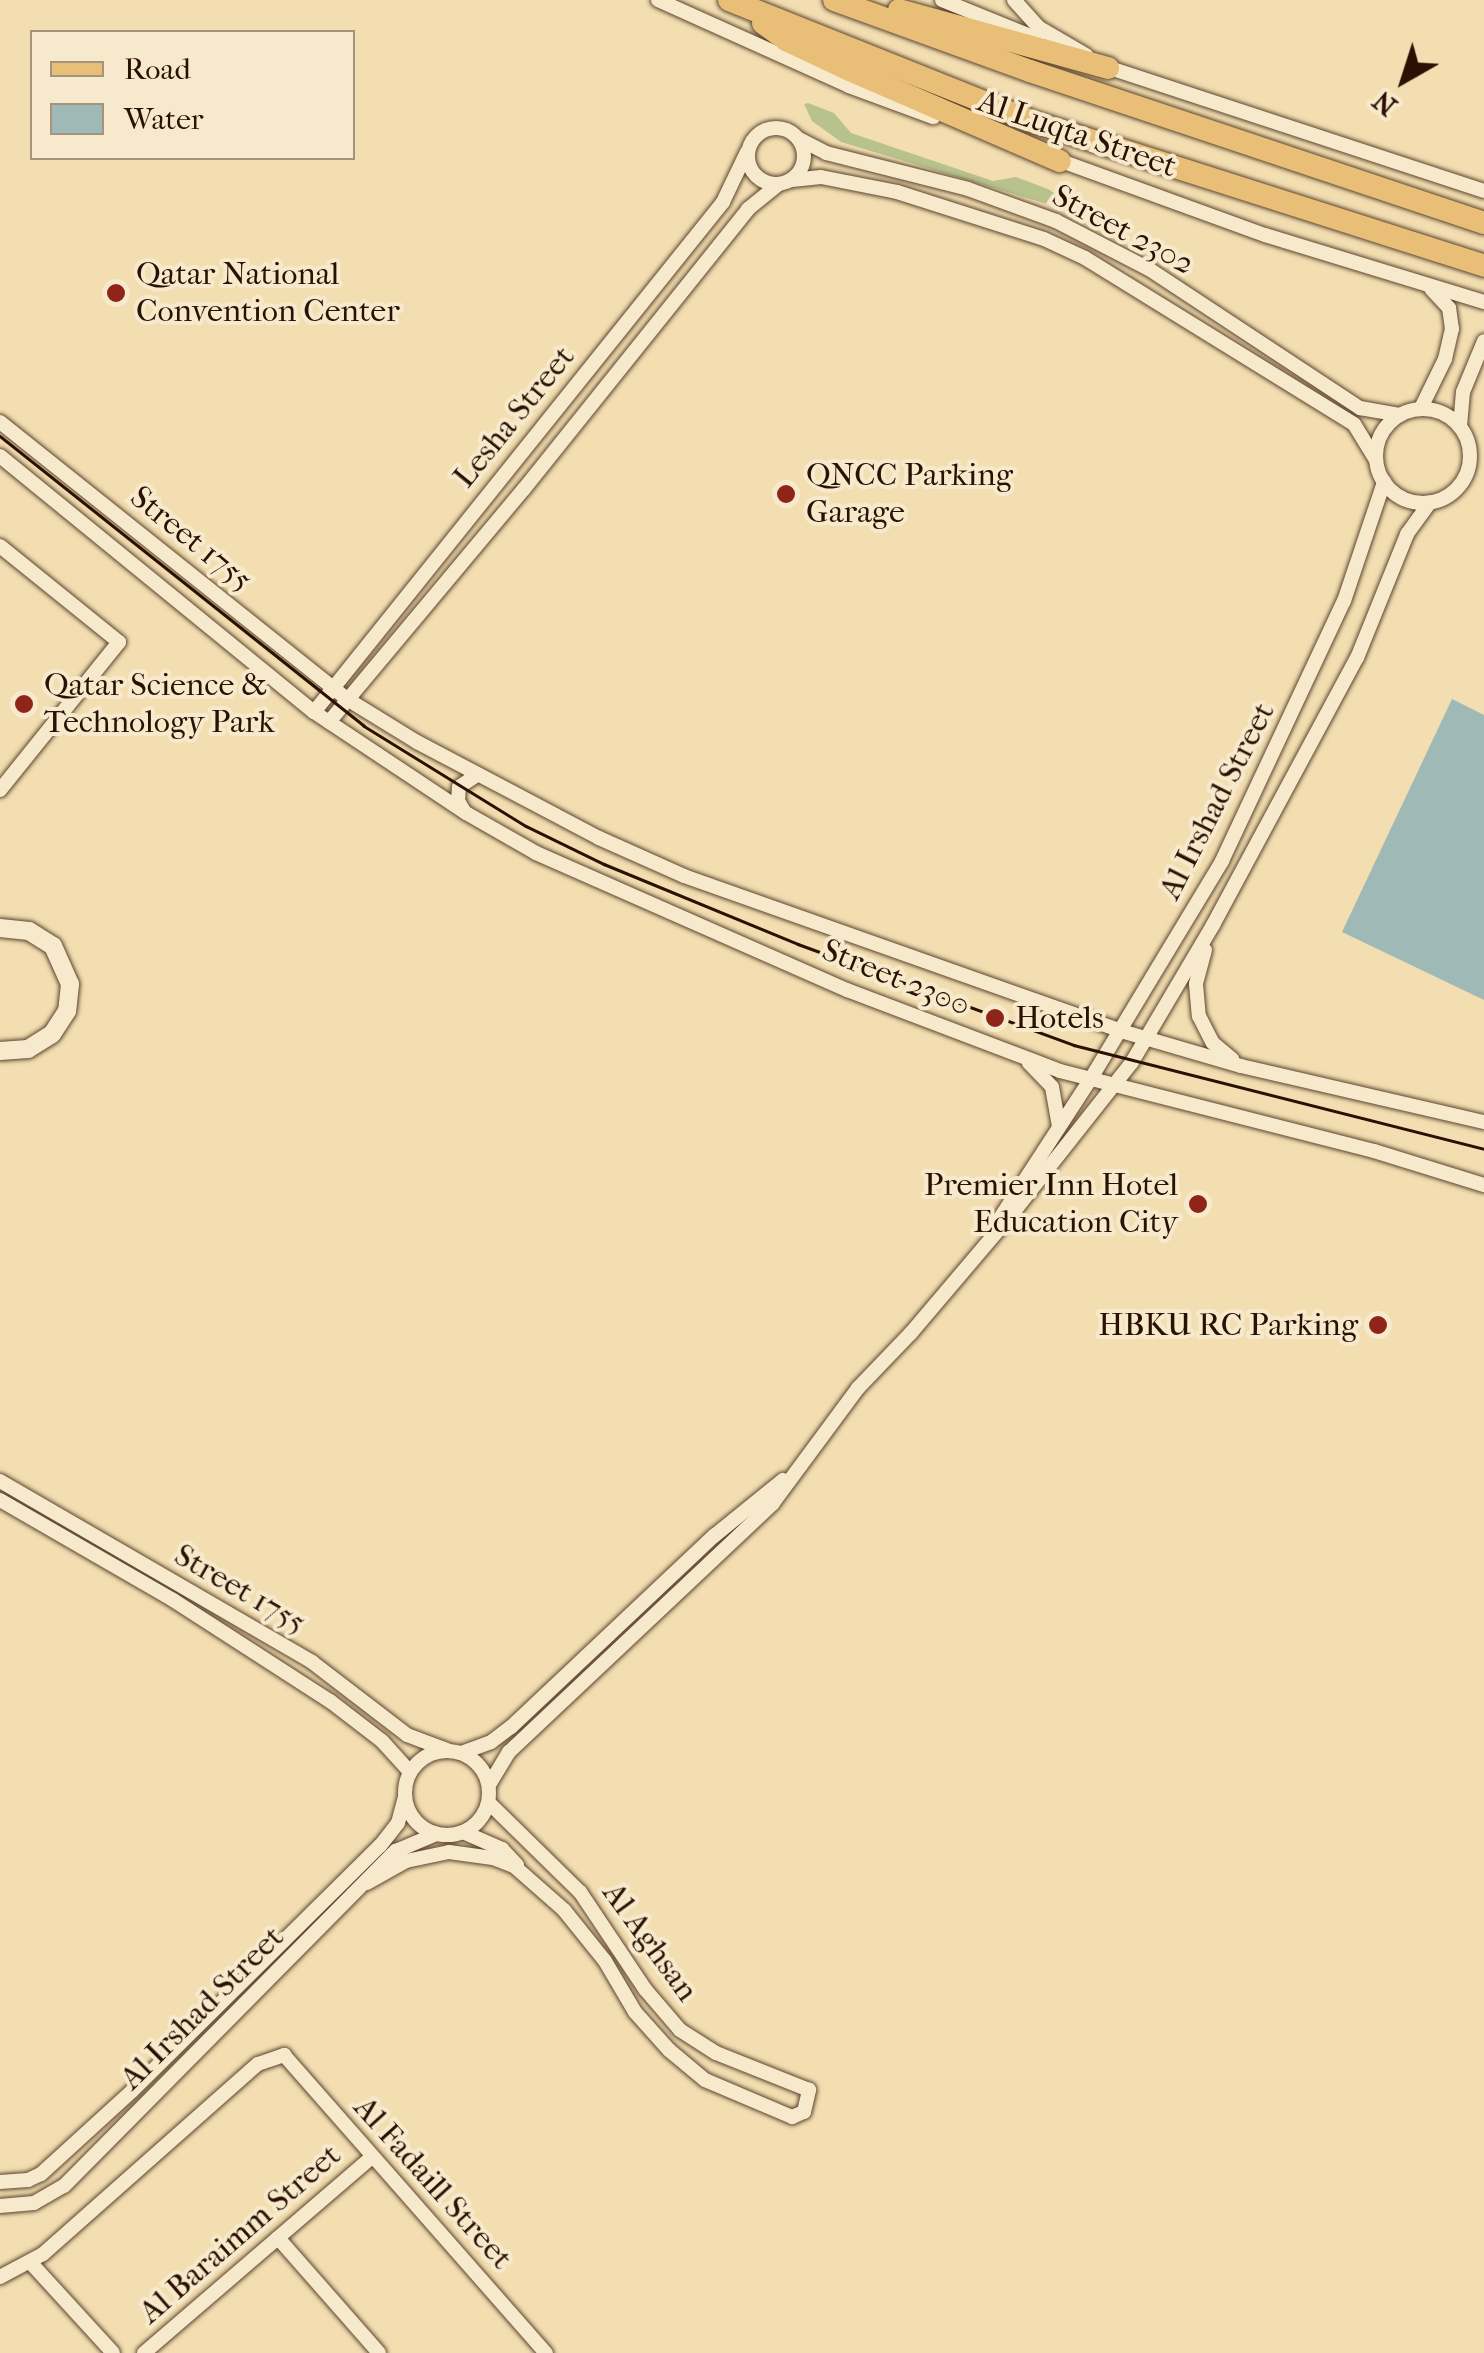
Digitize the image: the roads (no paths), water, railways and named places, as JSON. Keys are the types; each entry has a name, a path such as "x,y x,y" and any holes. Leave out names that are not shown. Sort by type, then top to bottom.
{"main road":[{"name":"Al Luqta Street","path":"834,0 1047,77 1484,223"},
{"path":"848,0 905,11 1108,68"},
{"path":"733,1 801,48 1060,161"},
{"name":"Al Luqta Street","path":"733,1 1031,121 1484,266"}],"street":[{"name":"Al Luqta Street","path":"658,0 849,86 1266,235 1484,302"},
{"path":"942,0 1108,68 1484,191"},
{"path":"1014,0 1038,27 1108,68"},
{"path":"769,128 785,130 799,140 804,156 785,182 755,176 747,152 754,137 769,128"},
{"name":"Street 2302","path":"799,140 826,153 968,189 1056,221 1149,269 1360,408 1399,415"},
{"name":"Lesha Street","path":"314,712 724,202 747,152"},
{"name":"Street 2302","path":"785,182 821,176 897,192 1044,239 1085,258 1354,424 1367,438 1376,460"},
{"name":"Lesha Street","path":"329,722 524,489 748,210 785,182"},
{"path":"1421,408 1446,359 1452,329 1449,308 1423,282"},
{"path":"1460,426 1443,412 1421,408 1399,415 1381,434 1376,460 1384,482 1404,498 1430,502 1455,490 1470,466 1470,452 1460,426 1463,392 1484,341"},
{"name":"Street 1755","path":"0,422 348,699"},
{"name":"Street 1755","path":"0,456 329,722"},
{"name":"Al Irshad Street","path":"998,1226 1222,861 1293,715 1359,563 1384,482"},
{"name":"Al Irshad Street","path":"489,1785 509,1752 755,1522 858,1388 911,1333 1148,1038 1357,658 1407,534 1430,502"},
{"path":"0,546 119,642 0,790"},
{"name":"Street 2300","path":"348,699 569,824 684,876 1121,1030 1241,1066 1484,1122"},
{"name":"Street 2300","path":"329,722 466,814 536,853 846,990 1020,1057 1112,1087 1374,1150 1484,1185"},
{"path":"466,814 457,794 464,781 477,774"},
{"name":"Al Irshad Street","path":"1213,925 1196,984 1199,1016 1213,1042 1241,1066"},
{"path":"0,928 29,931 53,946 64,962 70,998 60,1024 41,1043 0,1051"},
{"path":"1020,1057 1052,1087 1059,1124"},
{"name":"Al Irshad Street","path":"454,1752 490,1742 511,1727 714,1536 795,1472"},
{"name":"Street 1755","path":"0,1481 312,1662 407,1735 454,1752"},
{"name":"Street 1755","path":"0,1500 173,1600 330,1701 382,1742 410,1772"},
{"path":"454,1752 479,1765 489,1785 488,1803 478,1822 463,1832 436,1834 415,1820 405,1798 410,1772 422,1759 454,1752"},
{"name":"Al Irshad Street","path":"0,2182 28,2180 41,2174 132,2091 380,1846 398,1823 405,1798"},
{"name":"Al Aghsan","path":"367,1883 406,1861 449,1852 493,1858 514,1866 564,1910 605,1962 635,2012 669,2050 705,2080 792,2117 804,2112 808,2090 716,2053 680,2030 645,1989 611,1932 580,1892 488,1803"},
{"name":"Al Aghsan","path":"463,1832 502,1849 531,1880"},
{"name":"Al Irshad Street","path":"0,2206 34,2203 64,2186 405,1844 436,1834"},
{"name":"Al Fadaill Street","path":"30,2262 258,2064 276,2055 284,2056 546,2353"},
{"name":"Al Baraimm Street","path":"144,2353 372,2157"},
{"path":"278,2238 379,2353"},
{"path":"0,2277 30,2262 113,2353"}],"water":[{"path":"1452,699 1484,715 1484,1000 1342,932"}],"tram line":[{"path":"0,436 364,726 526,826 604,864 798,944 1074,1045 1484,1149"}],"place":[{"name":"Qatar National Convention Center","path":"116,293"},
{"name":"QNCC Parking Garage","path":"786,494"},
{"name":"Qatar Science & Technology Park","path":"24,704"},
{"name":"Hotels","path":"995,1018"},
{"name":"Premier Inn Hotel Education City","path":"1198,1204"},
{"name":"HBKU RC Parking","path":"1378,1325"}]}
